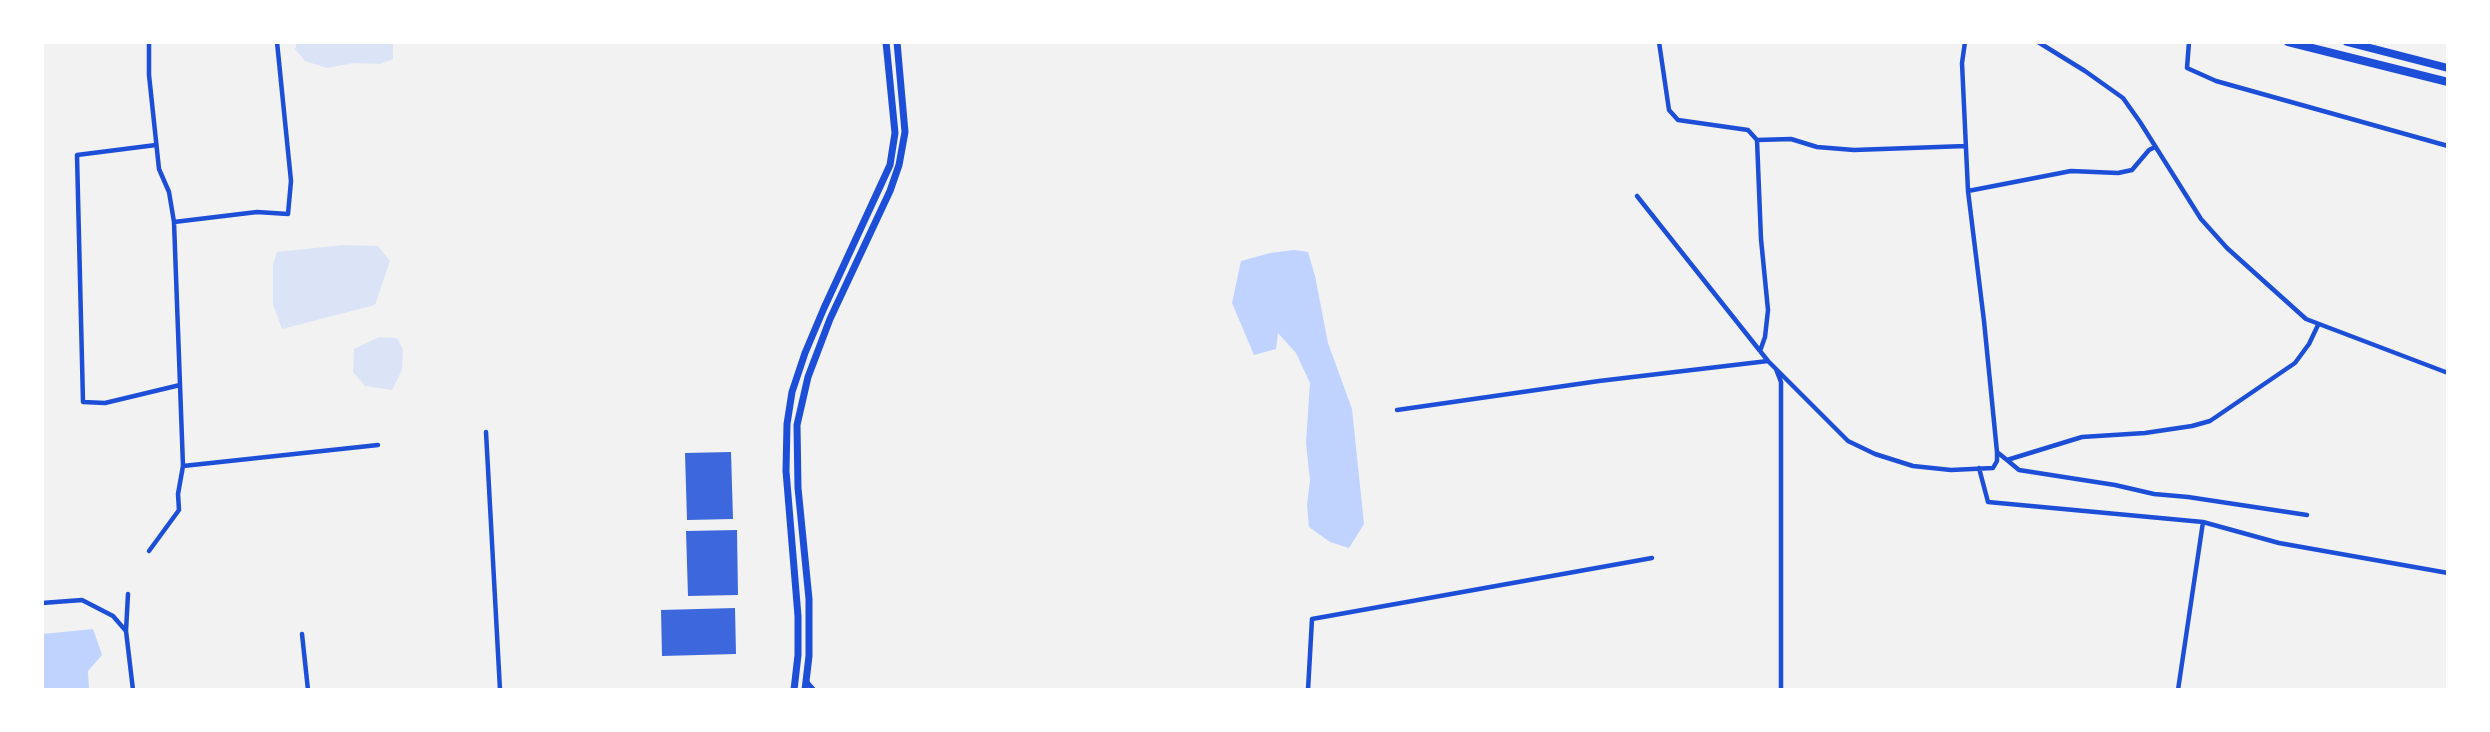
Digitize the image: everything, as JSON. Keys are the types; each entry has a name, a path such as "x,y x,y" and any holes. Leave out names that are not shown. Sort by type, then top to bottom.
{"highway":[{"path":"2288,42 2448,82"},
{"path":"2347,42 2448,68"}],"main road":[{"path":"794,690 798,655 797,600 786,471 786,424 792,392 824,308 890,164 895,133 886,42"},
{"path":"806,686 810,656 809,599 798,488 797,426 808,377 830,319 890,191 899,165 905,132 897,42"}],"street":[{"path":"149,42 148,75 159,169 169,192 174,222 183,466 178,494 178,510 149,551"},
{"path":"174,222 257,212 288,214 291,181 277,42"},
{"path":"1659,42 1669,110 1678,120 1748,130 1757,140 1761,239 1768,310 1765,337 1760,352"},
{"path":"1637,196 1760,352 1848,441 1896,462 1913,466 1951,470 1993,468 1997,461 1997,452 1984,321 1968,191 1962,63 1965,42"},
{"path":"2038,42 2085,71 2123,98 2200,218 2227,248 2306,319 2448,373"},
{"path":"2189,42 2187,68 2216,81 2448,146"},
{"path":"1757,140 1791,139 1817,147 1854,150 1966,146"},
{"path":"156,145 76,155 83,402 106,403 180,385"},
{"path":"1968,191 2071,170 2118,173 2132,170 2149,150 2155,148"},
{"path":"2007,460 2082,436 2145,433 2192,426 2210,421 2295,363 2309,344 2318,325"},
{"path":"1397,410 1599,381 1768,361"},
{"path":"1776,369 1781,382 1781,690"},
{"path":"486,432 500,690"},
{"path":"183,466 378,446"},
{"path":"1997,452 2018,470 2115,485 2154,494 2188,497 2307,516"},
{"path":"1978,468 1988,502 2203,522 2279,543 2448,573"},
{"path":"2178,690 2203,522"},
{"path":"1308,690 1312,619 1652,558"},
{"path":"128,594 126,632 133,690"},
{"path":"42,603 82,600 112,616 126,632"},
{"path":"302,634 308,690"},
{"path":"806,686 814,690"}],"shaded area":[{"path":"297,43 393,43 393,59 380,64 354,63 327,68 305,61 295,49"},
{"path":"343,245 378,246 390,261 375,305 282,329 273,305 273,265 277,252"},
{"path":"379,337 397,338 403,349 402,370 392,390 365,386 353,372 354,349"}],"water":[{"path":"1294,250 1308,252 1315,276 1328,343 1352,409 1364,524 1349,548 1330,542 1309,527 1307,505 1310,480 1306,443 1310,383 1296,353 1278,333 1276,349 1254,355 1232,303 1241,261 1270,253"},
{"path":"93,629 102,655 88,671 89,689 43,689 43,634"}],"building":[{"path":"731,452 733,519 687,520 685,453"},
{"path":"737,530 738,595 688,596 686,531"},
{"path":"735,608 736,654 662,656 661,610"}]}
